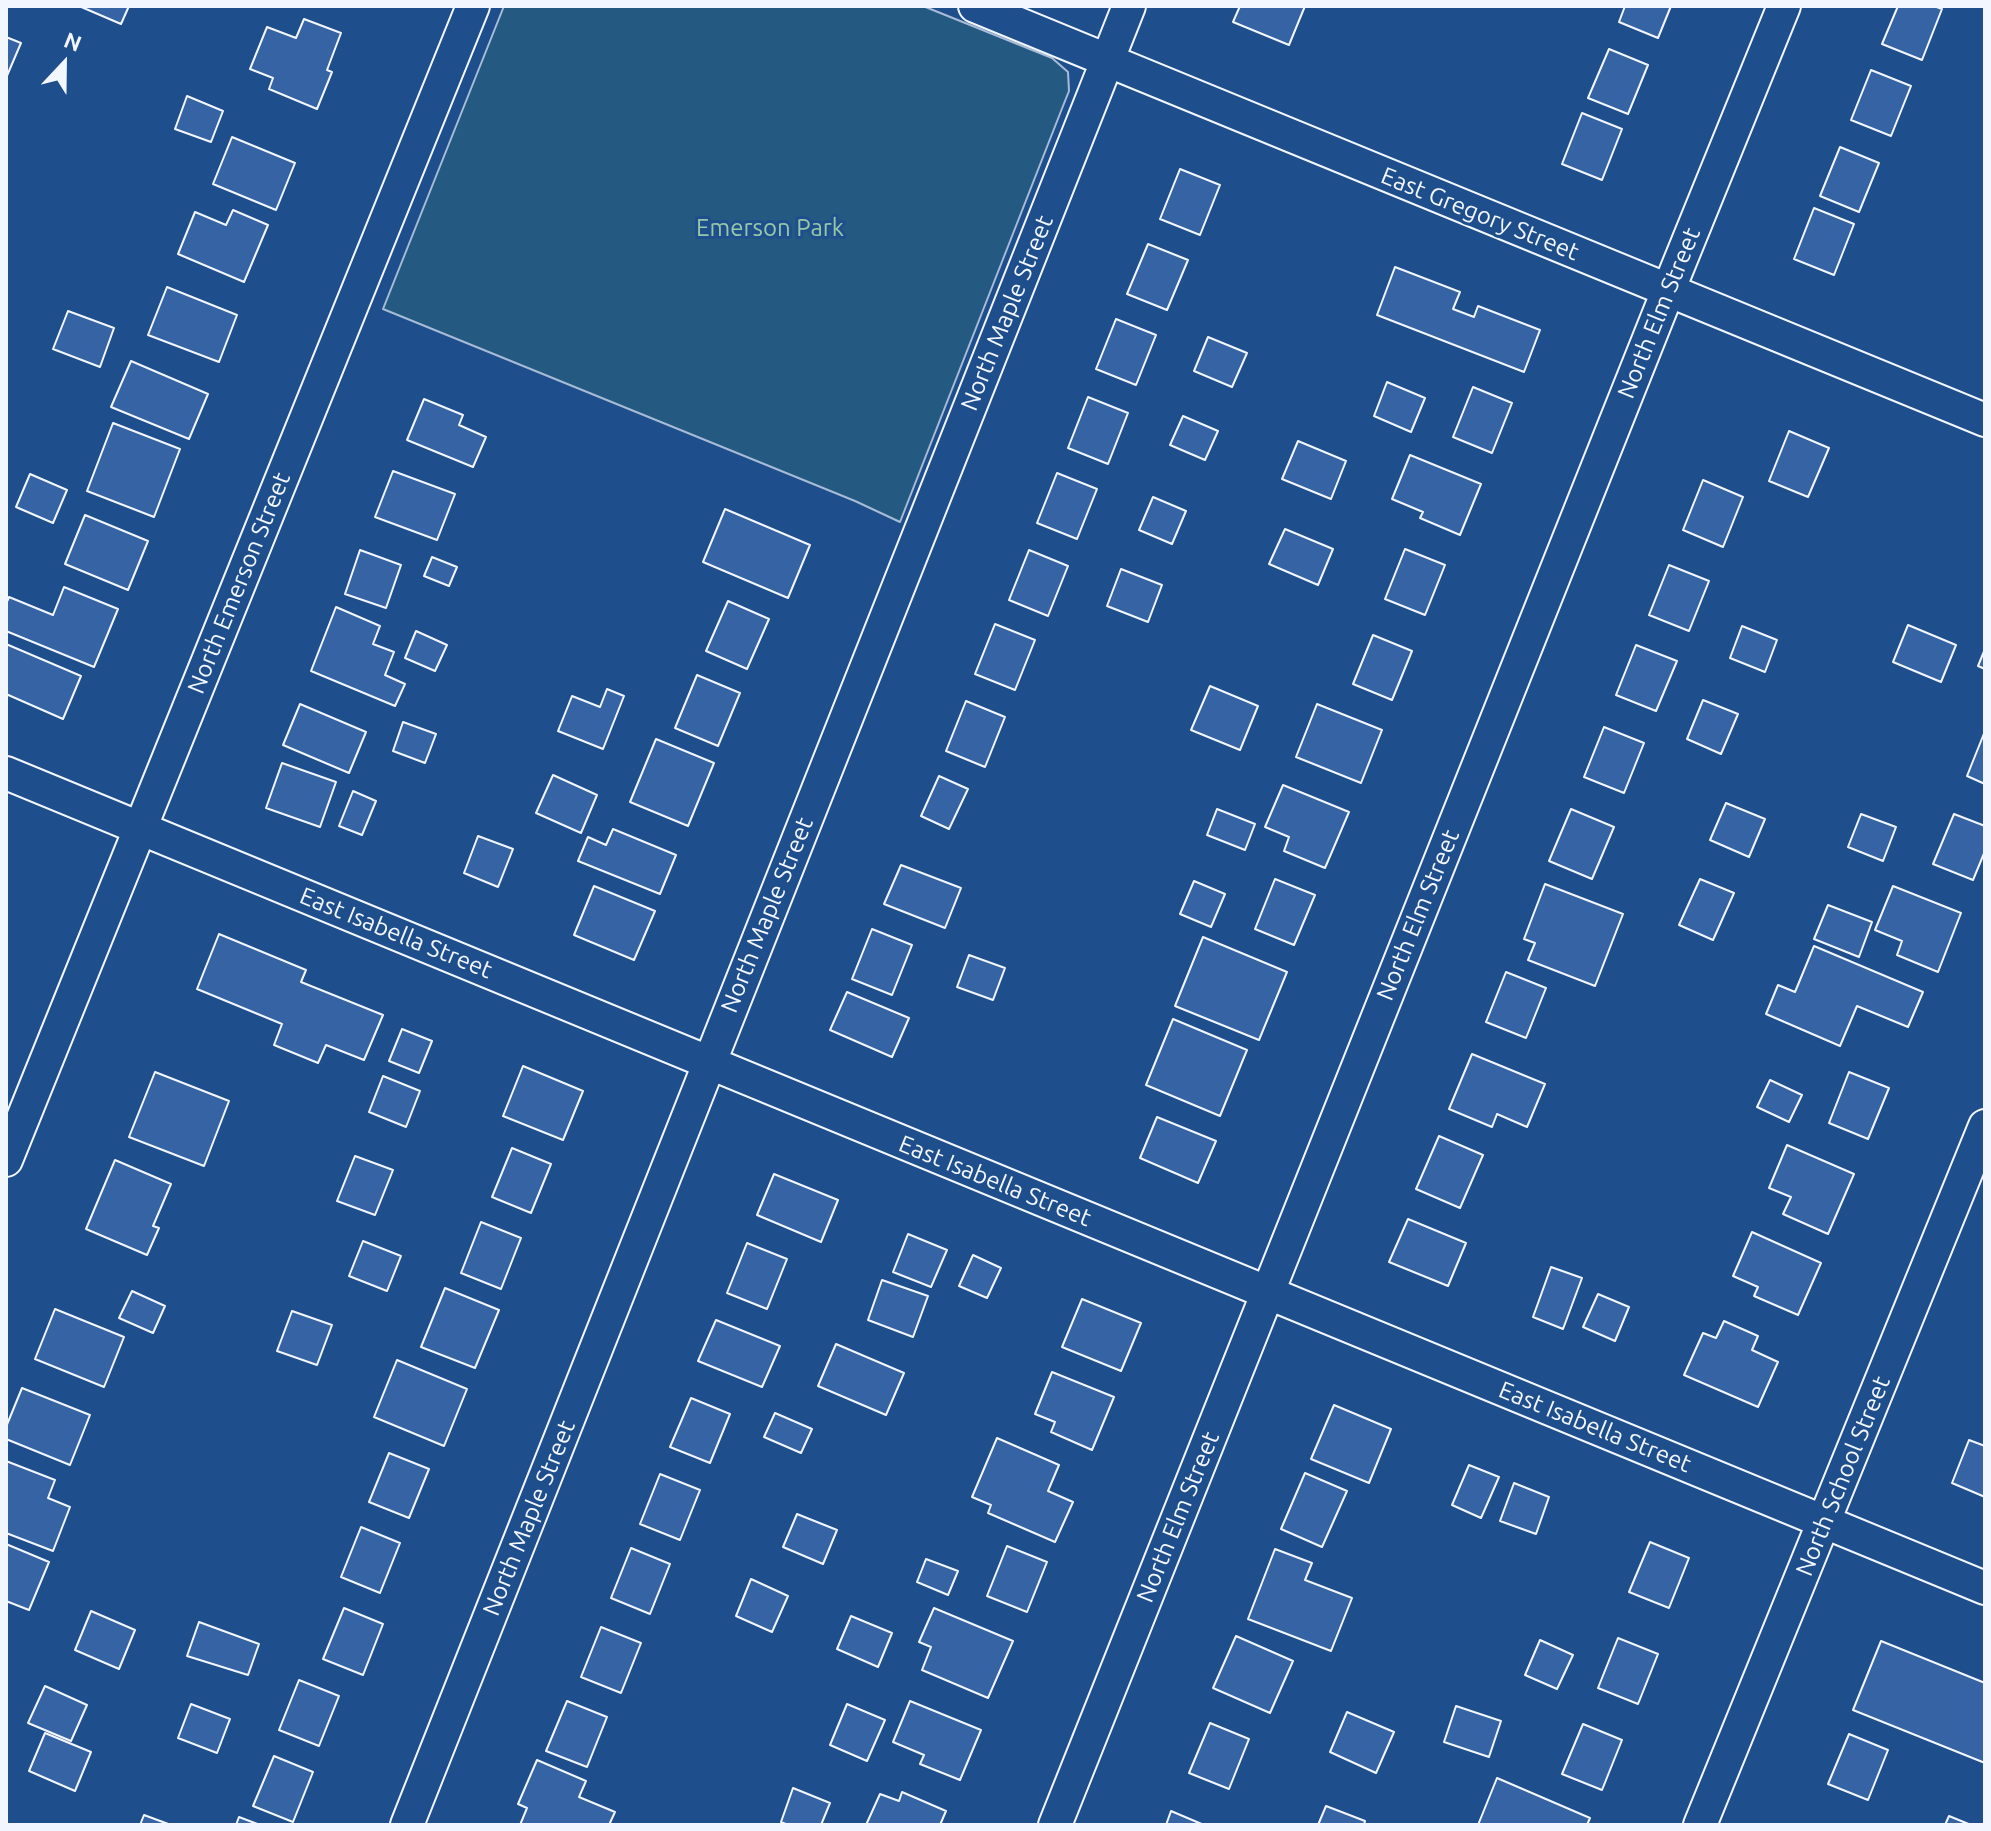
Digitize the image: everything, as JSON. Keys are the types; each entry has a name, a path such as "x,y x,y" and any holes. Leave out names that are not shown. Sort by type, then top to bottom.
{"street":[{"name":"North Emerson Street","path":"6,1160 473,6"},
{"name":"East Gregory Street","path":"975,6 1985,420"},
{"name":"North Maple Street","path":"407,1825 1129,6"},
{"name":"North Elm Street","path":"1055,1825 1784,6"},
{"name":"East Isabella Street","path":"6,773 1985,1588"},
{"name":"North School Street","path":"1700,1825 1985,1126"}],"green space":[{"name":"Emerson Park","path":"504,6 923,6 1052,58 1068,72 1069,91 900,522 383,309"}],"building":[{"path":"79,6 129,6 121,24"},
{"path":"1240,6 1305,6 1289,45 1233,22"},
{"path":"1625,6 1671,6 1658,38 1619,22"},
{"path":"1898,6 1934,6 1942,9 1922,60 1882,44"},
{"path":"304,19 341,33 327,70 332,72 317,109 269,89 273,78 250,69 267,27 296,38"},
{"path":"6,37 21,43 6,78"},
{"path":"1609,49 1648,65 1628,114 1588,98"},
{"path":"1871,70 1911,86 1891,136 1851,120"},
{"path":"187,96 223,111 211,142 175,129"},
{"path":"1582,113 1622,129 1602,180 1562,164"},
{"path":"232,137 295,163 276,210 213,184"},
{"path":"1840,147 1879,163 1859,212 1820,196"},
{"path":"1180,169 1220,185 1200,235 1160,219"},
{"path":"1814,208 1854,224 1834,275 1794,259"},
{"path":"233,210 268,225 244,282 178,254 195,212 226,225"},
{"path":"1148,244 1188,260 1167,310 1127,294"},
{"path":"1395,267 1460,292 1453,309 1474,317 1478,306 1540,330 1524,372 1377,315"},
{"path":"167,287 237,315 219,362 148,335"},
{"path":"68,311 114,328 100,367 53,349"},
{"path":"1116,319 1156,335 1136,385 1096,369"},
{"path":"1208,337 1247,353 1232,387 1194,371"},
{"path":"131,361 208,394 189,439 111,407"},
{"path":"1387,382 1425,398 1411,432 1374,416"},
{"path":"1473,387 1512,403 1492,453 1453,437"},
{"path":"1088,397 1128,413 1108,464 1068,448"},
{"path":"424,399 463,415 459,425 486,437 473,467 407,440"},
{"path":"1183,416 1218,431 1205,460 1170,445"},
{"path":"113,423 180,449 154,517 87,491"},
{"path":"1789,431 1829,448 1808,497 1769,481"},
{"path":"1298,441 1346,461 1331,499 1282,479"},
{"path":"1410,455 1481,484 1460,535 1420,518 1423,512 1392,499"},
{"path":"393,471 455,494 437,540 375,517"},
{"path":"1057,473 1097,489 1077,539 1037,523"},
{"path":"30,474 67,490 53,523 16,507"},
{"path":"1703,480 1743,497 1723,547 1683,530"},
{"path":"1153,497 1186,511 1172,544 1139,530"},
{"path":"725,509 810,545 788,598 703,562"},
{"path":"85,515 148,541 128,590 65,564"},
{"path":"1285,529 1333,549 1318,585 1269,564"},
{"path":"1405,549 1445,565 1425,615 1385,599"},
{"path":"360,550 401,565 386,608 345,594"},
{"path":"1029,550 1068,566 1048,616 1009,600"},
{"path":"432,557 457,567 449,586 424,576"},
{"path":"1669,565 1709,581 1689,631 1649,615"},
{"path":"1121,569 1162,585 1148,622 1107,606"},
{"path":"64,587 118,609 94,667 6,631 9,597 53,615"},
{"path":"728,601 769,619 747,669 706,651"},
{"path":"336,607 380,626 373,644 394,652 385,675 405,684 395,706 311,671"},
{"path":"995,624 1035,640 1015,690 975,674"},
{"path":"1908,625 1956,645 1941,682 1893,662"},
{"path":"1742,626 1777,640 1765,672 1730,658"},
{"path":"416,631 447,645 435,671 405,658"},
{"path":"1373,635 1412,651 1392,700 1353,684"},
{"path":"6,644 81,676 63,719 6,694"},
{"path":"1636,645 1677,661 1656,711 1616,695"},
{"path":"1985,649 1985,669 1978,666"},
{"path":"697,675 740,693 718,746 675,728"},
{"path":"1210,686 1258,706 1240,750 1191,730"},
{"path":"607,689 624,696 603,749 558,731 572,696 600,707"},
{"path":"1703,700 1738,714 1721,754 1687,739"},
{"path":"966,701 1005,717 985,767 946,751"},
{"path":"300,704 366,732 349,773 283,745"},
{"path":"1317,704 1382,730 1361,783 1296,757"},
{"path":"403,722 436,734 425,763 393,751"},
{"path":"1604,727 1644,743 1624,793 1584,777"},
{"path":"1985,731 1985,784 1967,776"},
{"path":"656,739 714,763 688,826 630,802"},
{"path":"282,763 336,782 320,827 266,808"},
{"path":"553,775 597,795 581,833 536,813"},
{"path":"939,776 968,789 949,829 921,816"},
{"path":"1283,785 1349,812 1325,868 1284,851 1289,837 1265,827"},
{"path":"353,791 376,801 362,835 339,826"},
{"path":"1726,803 1765,819 1749,857 1710,840"},
{"path":"1217,809 1255,824 1245,850 1207,835"},
{"path":"1571,809 1614,827 1592,879 1549,861"},
{"path":"1861,814 1896,827 1883,861 1848,847"},
{"path":"1954,814 1985,826 1985,851 1973,880 1933,864"},
{"path":"613,829 676,855 660,894 578,861 588,837 606,845"},
{"path":"478,836 513,849 498,887 464,873"},
{"path":"901,865 961,888 945,928 884,904"},
{"path":"1275,879 1315,895 1294,945 1255,929"},
{"path":"1700,879 1734,893 1713,940 1679,925"},
{"path":"1194,881 1225,894 1211,927 1180,914"},
{"path":"1545,884 1623,914 1595,986 1528,960 1535,943 1524,939"},
{"path":"594,886 655,911 634,960 574,935"},
{"path":"1893,886 1961,913 1938,972 1897,955 1902,941 1875,930"},
{"path":"1828,905 1872,922 1859,957 1814,939"},
{"path":"872,929 912,945 892,995 852,979"},
{"path":"219,934 306,970 301,982 383,1015 364,1060 326,1045 318,1063 274,1045 282,1024 197,989"},
{"path":"1203,937 1287,972 1259,1040 1175,1006"},
{"path":"1814,946 1923,992 1908,1027 1857,1006 1840,1046 1766,1014 1778,985 1795,992"},
{"path":"969,955 1005,968 993,1000 957,987"},
{"path":"1506,972 1546,988 1526,1038 1486,1022"},
{"path":"847,992 909,1018 892,1057 830,1030"},
{"path":"1173,1019 1247,1050 1220,1116 1146,1085"},
{"path":"402,1029 432,1041 419,1073 389,1061"},
{"path":"1472,1054 1545,1084 1527,1127 1497,1114 1492,1127 1449,1109"},
{"path":"523,1066 583,1091 563,1140 503,1116"},
{"path":"155,1072 229,1101 204,1166 129,1137"},
{"path":"1849,1072 1889,1088 1868,1139 1829,1123"},
{"path":"383,1076 420,1091 406,1127 369,1112"},
{"path":"1770,1080 1802,1095 1789,1122 1757,1107"},
{"path":"1157,1117 1216,1141 1198,1183 1140,1158"},
{"path":"1439,1136 1483,1155 1460,1208 1416,1189"},
{"path":"1787,1145 1854,1174 1828,1234 1783,1214 1791,1197 1769,1188"},
{"path":"512,1148 551,1164 531,1213 492,1197"},
{"path":"355,1156 393,1170 375,1215 337,1201"},
{"path":"115,1160 171,1184 153,1226 159,1228 147,1255 86,1229"},
{"path":"774,1174 838,1200 821,1242 757,1215"},
{"path":"1408,1219 1466,1243 1448,1286 1389,1262"},
{"path":"481,1222 521,1238 501,1289 461,1273"},
{"path":"1752,1232 1821,1263 1798,1315 1754,1296 1758,1287 1733,1276"},
{"path":"908,1234 947,1250 931,1287 893,1272"},
{"path":"363,1241 401,1256 387,1291 349,1276"},
{"path":"747,1243 787,1259 767,1309 727,1293"},
{"path":"973,1255 1001,1268 987,1298 959,1286"},
{"path":"1551,1267 1582,1278 1563,1329 1533,1317"},
{"path":"882,1280 928,1296 913,1337 868,1320"},
{"path":"445,1288 499,1310 475,1368 421,1347"},
{"path":"132,1291 165,1306 153,1333 119,1318"},
{"path":"1598,1294 1629,1307 1615,1341 1583,1327"},
{"path":"1082,1299 1141,1323 1121,1371 1062,1347"},
{"path":"55,1309 124,1337 104,1387 35,1359"},
{"path":"292,1311 332,1325 317,1365 277,1351"},
{"path":"716,1320 780,1346 762,1387 698,1361"},
{"path":"1724,1321 1758,1336 1752,1350 1778,1362 1758,1407 1684,1375 1703,1333 1716,1338"},
{"path":"836,1344 904,1373 886,1415 818,1386"},
{"path":"397,1360 467,1389 444,1446 374,1417"},
{"path":"1052,1372 1114,1397 1092,1450 1051,1432 1055,1422 1035,1414"},
{"path":"22,1388 90,1415 70,1465 6,1439 6,1427"},
{"path":"691,1398 730,1414 710,1463 670,1447"},
{"path":"1334,1405 1391,1429 1369,1483 1311,1459"},
{"path":"775,1413 812,1429 801,1453 764,1437"},
{"path":"997,1438 1059,1465 1048,1491 1073,1502 1055,1542 988,1513 991,1505 972,1497"},
{"path":"1969,1440 1985,1446 1985,1497 1952,1483"},
{"path":"389,1453 429,1469 409,1518 369,1502"},
{"path":"6,1461 55,1480 48,1498 70,1507 53,1551 6,1533"},
{"path":"1469,1465 1499,1477 1481,1518 1452,1505"},
{"path":"1305,1473 1347,1491 1322,1547 1281,1529"},
{"path":"660,1474 700,1490 680,1540 640,1524"},
{"path":"1514,1483 1549,1497 1536,1534 1500,1521"},
{"path":"797,1514 837,1530 823,1564 783,1547"},
{"path":"361,1527 400,1543 380,1593 341,1577"},
{"path":"1650,1542 1689,1558 1669,1608 1629,1592"},
{"path":"6,1544 49,1562 29,1610 6,1601"},
{"path":"1007,1546 1047,1562 1027,1612 987,1596"},
{"path":"631,1548 670,1564 650,1614 611,1598"},
{"path":"1275,1549 1312,1563 1305,1580 1352,1598 1331,1651 1248,1619"},
{"path":"926,1559 958,1571 948,1595 917,1582"},
{"path":"751,1579 788,1596 772,1632 736,1616"},
{"path":"344,1608 383,1624 363,1675 323,1659"},
{"path":"934,1608 1013,1641 988,1698 922,1670 931,1647 919,1642"},
{"path":"91,1611 135,1630 119,1669 75,1650"},
{"path":"851,1616 892,1633 878,1667 837,1649"},
{"path":"199,1622 259,1644 248,1675 187,1656"},
{"path":"601,1627 641,1643 621,1693 581,1677"},
{"path":"1236,1636 1293,1661 1270,1713 1213,1688"},
{"path":"1618,1638 1658,1654 1638,1704 1598,1688"},
{"path":"1540,1640 1573,1655 1557,1689 1525,1675"},
{"path":"1881,1641 1985,1683 1985,1763 1853,1710"},
{"path":"299,1680 339,1696 319,1746 279,1730"},
{"path":"45,1686 87,1705 71,1741 28,1723"},
{"path":"567,1701 607,1717 587,1767 546,1751"},
{"path":"910,1701 981,1730 960,1780 920,1764 924,1755 893,1742"},
{"path":"191,1704 230,1719 217,1753 178,1738"},
{"path":"847,1704 885,1720 867,1761 830,1745"},
{"path":"1456,1706 1501,1721 1489,1757 1444,1742"},
{"path":"1347,1712 1394,1732 1376,1773 1330,1752"},
{"path":"1210,1723 1249,1739 1229,1789 1189,1773"},
{"path":"1583,1724 1622,1740 1602,1790 1562,1774"},
{"path":"45,1733 91,1752 75,1791 29,1771"},
{"path":"1849,1734 1888,1750 1868,1800 1828,1784"},
{"path":"274,1756 313,1772 293,1822 253,1806"},
{"path":"537,1760 586,1781 579,1797 615,1812 609,1825 520,1825 527,1808 518,1804"},
{"path":"1497,1778 1590,1818 1587,1825 1478,1825"},
{"path":"793,1788 830,1803 821,1825 788,1825 781,1822"},
{"path":"902,1792 946,1811 940,1825 866,1825 880,1794 899,1801"},
{"path":"1326,1806 1365,1821 1364,1825 1318,1825"},
{"path":"1171,1811 1204,1825 1166,1825"},
{"path":"144,1815 171,1825 140,1825"},
{"path":"1949,1816 1971,1825 1945,1825"},
{"path":"239,1817 260,1825 236,1825"}]}
